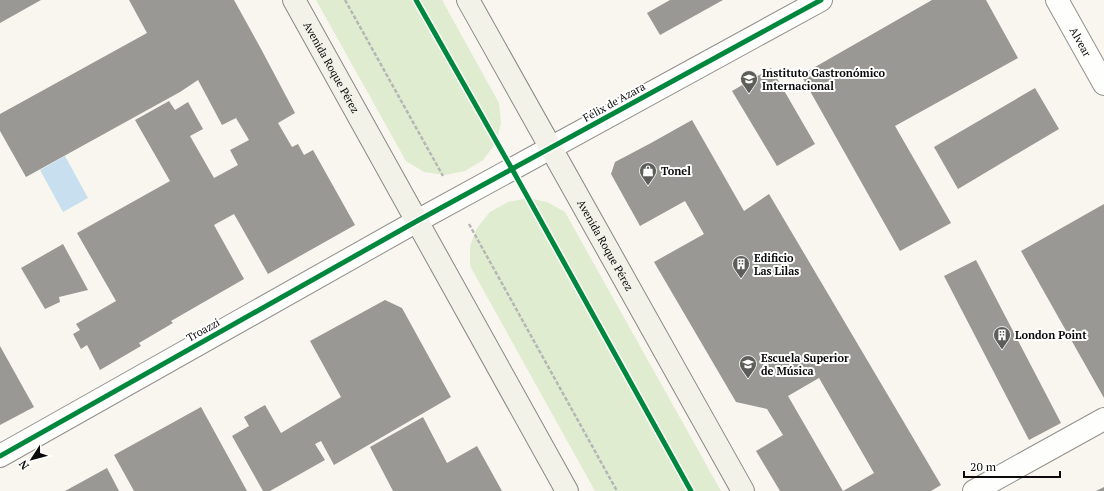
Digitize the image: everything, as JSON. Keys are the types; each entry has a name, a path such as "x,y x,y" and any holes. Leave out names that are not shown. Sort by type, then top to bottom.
{"main road":[{"name":"Avenida Roque Pérez","path":"294,0 567,491"},
{"name":"Avenida Roque Pérez","path":"468,0 743,491"}],"street":[{"name":"Félix de Azara","path":"417,221 821,0"},
{"name":"Alvear","path":"1057,0 1104,84"},
{"name":"Troazzi","path":"0,456 417,221"},
{"path":"974,491 1104,419"}],"path":[{"path":"344,0 617,491"}],"green space":[{"path":"316,0 442,0 499,103 501,123 496,143 483,160 465,171 445,175 424,172 406,161"},
{"path":"528,198 547,202 565,212 721,491 595,491 470,266 470,246 477,228 490,212 508,202"}],"water":[{"path":"65,156 88,198 63,212 40,170"}],"building":[{"path":"0,0 41,0 0,23"},
{"path":"129,0 234,0 295,113 278,123 292,147 298,144 304,155 313,150 355,225 268,274 234,214 214,225 244,279 171,321 173,323 139,343 141,346 100,370 87,345 81,349 73,334 80,330 76,324 116,301 77,233 170,181 135,120 169,101 175,110 188,102 203,129 190,136 214,178 238,165 230,150 249,140 236,118 222,125 198,80 180,92 26,177 0,131 0,114 147,33"},
{"path":"670,0 723,0 660,35 647,13"},
{"path":"932,0 986,0 1018,58 895,126 951,223 900,251 801,75"},
{"path":"771,68 815,144 777,166 732,91"},
{"path":"1035,88 1059,129 958,189 934,147"},
{"path":"692,120 744,211 769,194 941,485 931,491 843,491 780,491 756,451 783,435 767,409 736,402 654,262 704,234 685,201 640,226 611,174 615,162","holes":["819,378 874,473 843,491 788,396"]},
{"path":"1104,204 1104,398 1021,251"},
{"path":"63,244 88,290 59,297 60,302 45,309 21,268"},
{"name":"London Point","path":"976,260 1061,423 1029,440 944,276"},
{"path":"385,300 402,308 451,397 334,465 321,441 315,444 325,460 270,491 263,491 232,436 249,426 244,417 265,405 281,433 341,397 310,341"},
{"path":"0,346 34,407 0,425"},
{"path":"201,407 247,491 134,491 114,455"},
{"path":"423,417 447,463 477,446 502,491 393,491 370,447"},
{"path":"107,468 119,491 65,491"},
{"path":"1104,487 1104,491 1096,491"}],"cycle path":[{"path":"416,0 691,491"},
{"path":"0,456 417,221 821,0"}],"place":[{"name":"Instituto Gastronómico Internacional","path":"749,94"},
{"name":"Tonel","path":"648,186"},
{"name":"Edificio Las Lilas","path":"741,279"},
{"name":"London Point","path":"1002,350"},
{"name":"Escuela Superior de Música","path":"748,379"}]}
